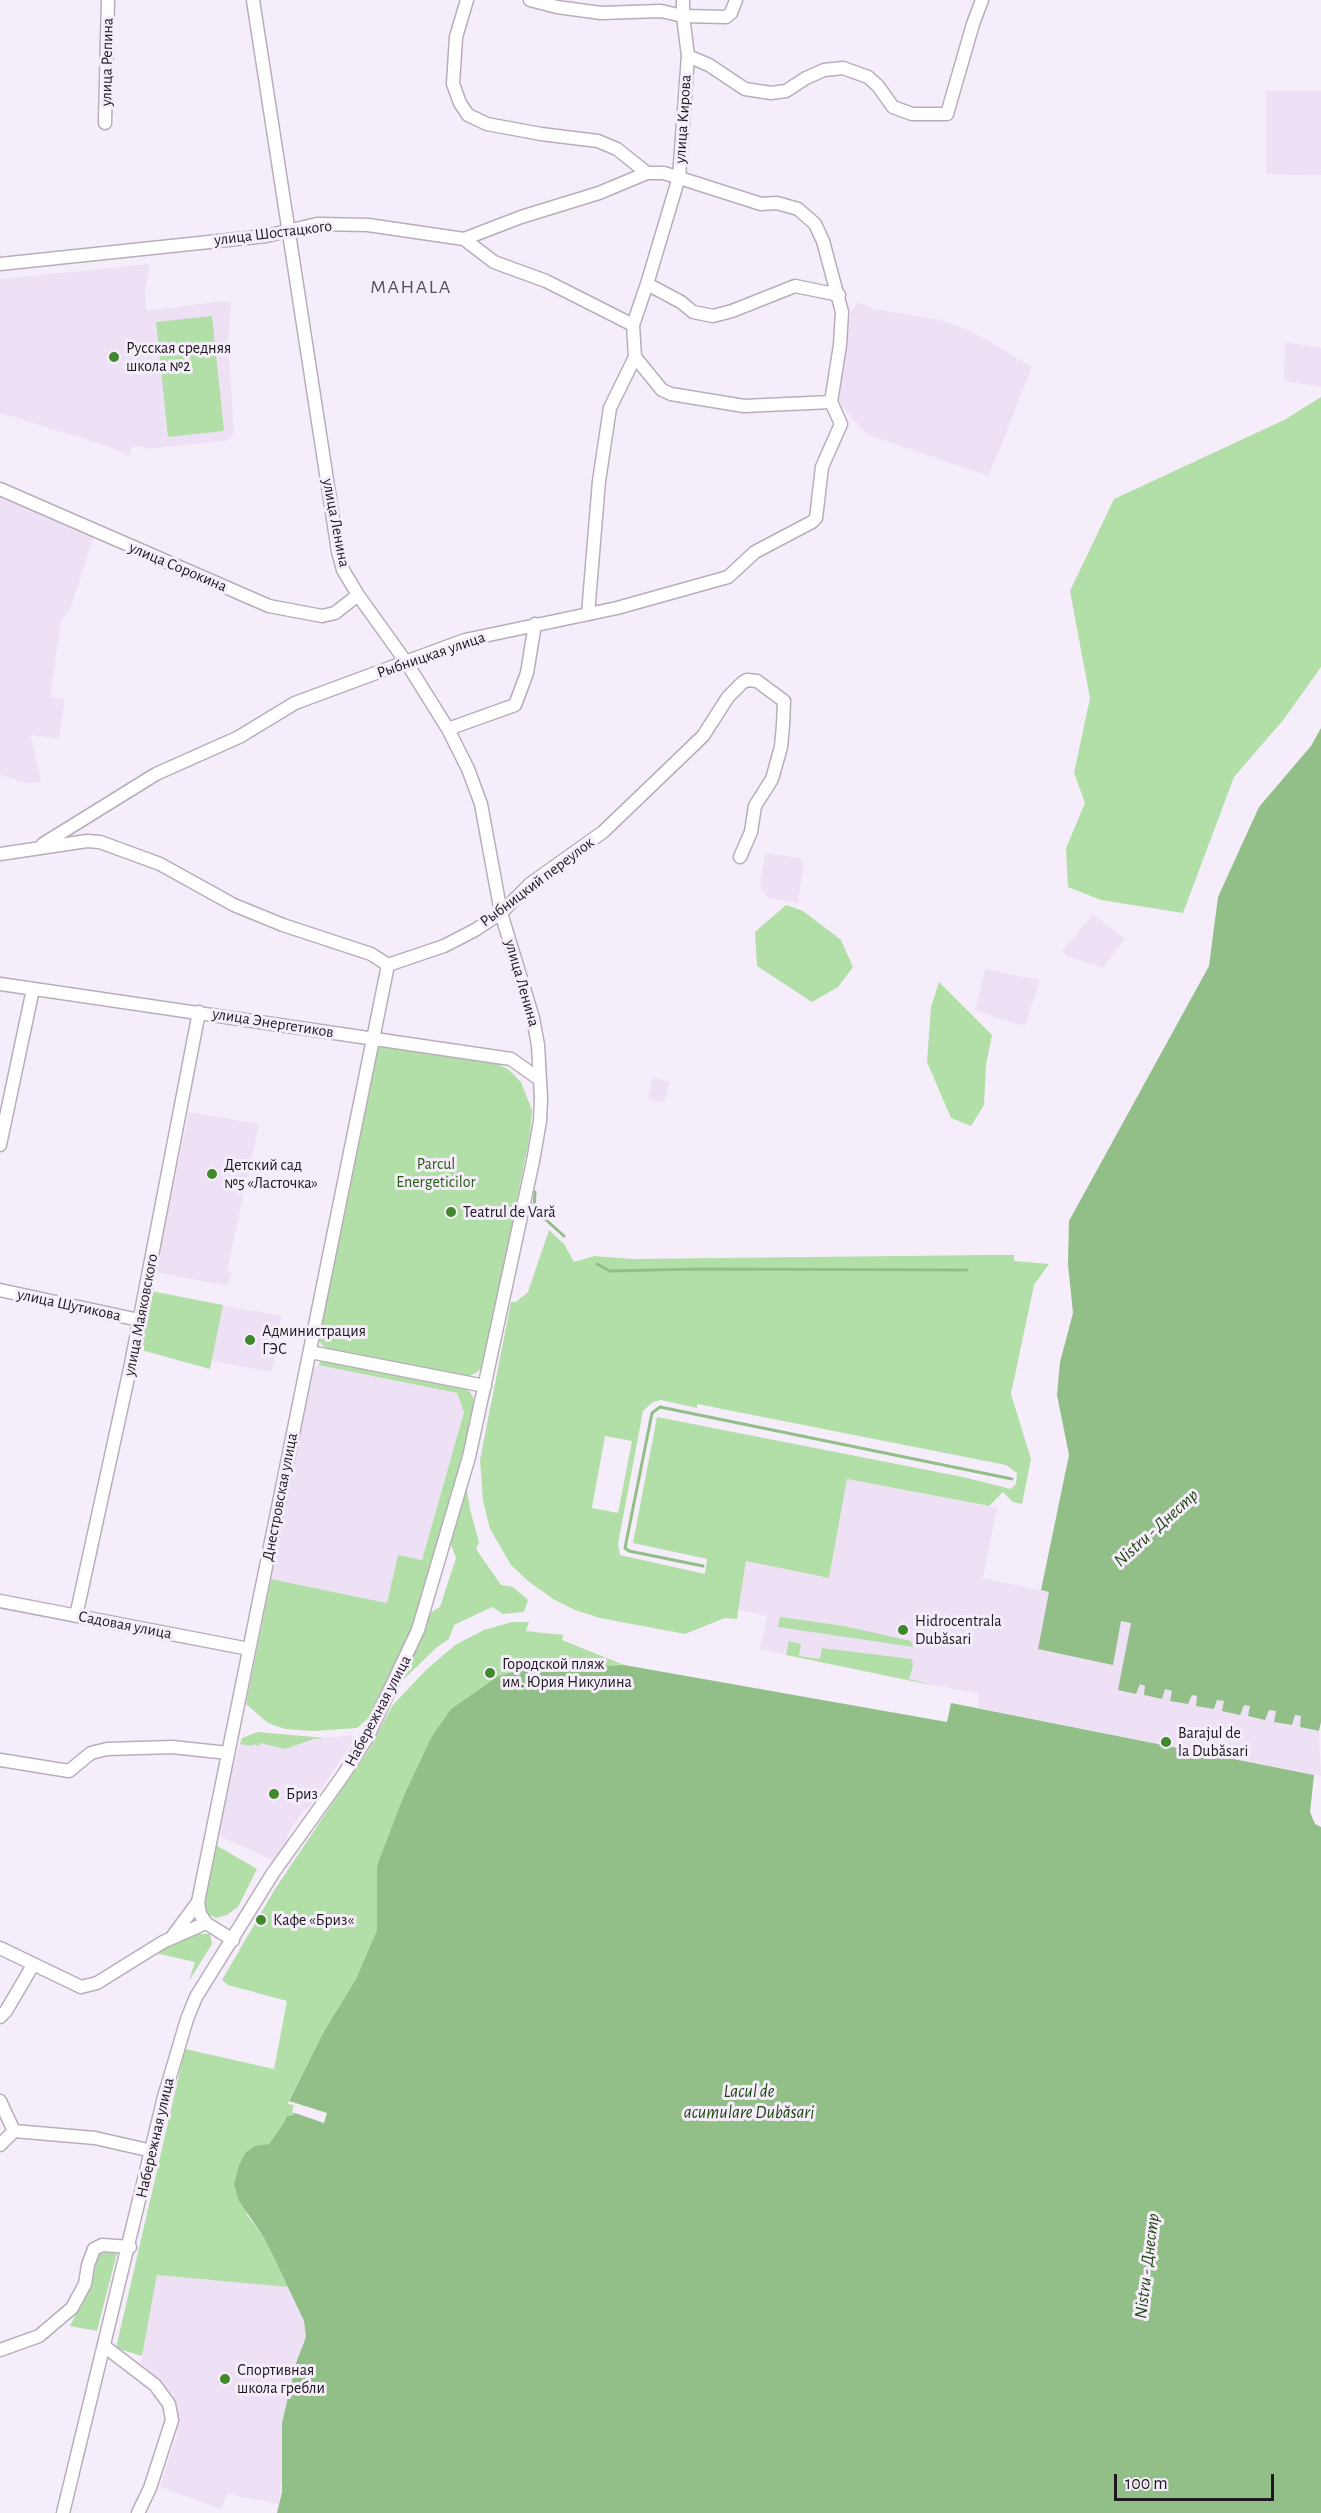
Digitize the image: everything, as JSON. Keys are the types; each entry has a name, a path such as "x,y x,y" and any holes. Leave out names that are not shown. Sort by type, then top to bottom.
{"street":[{"name":"улица Репина","path":"105,123 108,0"},
{"name":"улица Ленина","path":"253,0 338,551 343,570 406,662 448,729 468,769 481,804 501,913 531,1010 538,1045 540,1079"},
{"path":"467,0 456,37 453,84 460,104 468,115 487,124 598,141 617,148 647,173"},
{"path":"530,0 557,7 601,13 661,11 683,16 726,17 731,13 736,0"},
{"name":"улица Кирова","path":"684,0 683,16 688,56 679,177 761,204 777,203 798,209 815,224 823,241 839,295 843,323 831,402"},
{"name":"улица Кирова","path":"688,56 709,65 746,89 771,93 786,91 824,70 843,68 868,77 878,86 893,107 912,114 946,114 982,0"},
{"path":"464,239 521,216 599,193 647,173 664,172 679,177 633,326 635,357 610,408 599,481 588,614"},
{"name":"улица Шостацкого","path":"0,264 266,236 317,224 368,225 464,239 494,262 546,281 633,326"},
{"path":"647,284 681,302 693,312 713,316 732,311 795,286 839,295"},
{"path":"635,357 662,390 671,394 744,406 831,402"},
{"name":"Рыбницкая улица","path":"37,847 80,823 156,774 239,737 296,703 465,640 588,614 728,577 755,552 816,518 822,467 841,424 831,402"},
{"name":"улица Сорокина","path":"0,489 269,606 322,616 335,613 358,595"},
{"path":"448,729 515,705 527,673 535,624"},
{"name":"Рыбницкий переулок","path":"388,965 444,946 501,913 530,884 603,832 662,777 703,736 742,682 747,680 758,681 784,700 781,747 772,779 754,806 751,832 740,857"},
{"path":"0,854 37,847 87,841 100,842 160,864 234,905 283,925 371,954 388,965"},
{"name":"Днестровская улица","path":"198,1902 388,965"},
{"name":"улица Энергетиков","path":"0,984 511,1059 540,1079"},
{"path":"0,1145 33,989"},
{"name":"улица Маяковского","path":"76,1616 139,1320 199,1012"},
{"name":"Набережная улица","path":"63,2513 152,2151 187,2019 196,1997 273,1873 339,1782 368,1736 407,1657 423,1612 462,1479 485,1386 533,1161 540,1121 540,1079"},
{"name":"улица Шутикова","path":"0,1290 139,1320"},
{"path":"310,1352 485,1386"},
{"name":"Садовая улица","path":"0,1601 249,1649"},
{"path":"0,1760 69,1771 91,1753 107,1749 172,1747 228,1753"},
{"path":"198,1902 206,1923 232,1940"},
{"path":"171,1939 198,1902"},
{"path":"0,1948 81,1987 97,1983 171,1939 206,1923"},
{"path":"0,2016 6,2011 33,1965"},
{"path":"0,2101 14,2131"},
{"path":"0,2145 14,2131 95,2138 152,2151"},
{"path":"0,2350 39,2336 63,2318 72,2308 85,2284 88,2265 94,2249 102,2245 130,2247"},
{"path":"104,2346 155,2385 169,2404 172,2420 150,2488 138,2513"}],"shaded area":[{"path":"1266,91 1321,91 1321,175 1266,174"},
{"name":"Русская средняя школа №2","path":"150,264 145,293 146,311 221,301 231,303 228,343 234,434 225,441 145,449 144,446 131,448 132,456 101,444 0,413 0,279"},
{"path":"858,302 873,309 941,320 971,331 1032,367 989,476 868,435 837,402 851,312"},
{"path":"1285,342 1321,348 1321,387 1284,381"},
{"path":"0,493 94,536 70,610 61,620 50,697 65,699 59,739 31,735 41,782 27,783 0,775"},
{"path":"765,853 800,858 804,865 798,903 769,898 760,888"},
{"path":"1093,914 1125,939 1103,968 1066,956 1062,951"},
{"path":"985,969 1040,980 1025,1026 975,1011"},
{"path":"653,1077 670,1082 664,1103 648,1098"},
{"name":"Детский сад №5 «Ласточка»","path":"189,1112 259,1124 227,1271 231,1272 228,1286 155,1272"},
{"path":"223,1305 282,1316 272,1372 211,1361"},
{"path":"318,1365 458,1393 464,1412 422,1560 398,1555 387,1603 271,1579 313,1368"},
{"name":"Hidrocentrala Dubăsari","path":"847,1479 997,1508 983,1578 1049,1592 1131,1623 1119,1690 1136,1694 1140,1684 1145,1685 1161,1699 1165,1689 1172,1691 1188,1704 1192,1695 1198,1696 1214,1709 1217,1700 1224,1701 1240,1715 1243,1705 1250,1706 1265,1719 1269,1710 1277,1711 1275,1722 1291,1725 1295,1715 1302,1716 1300,1727 1319,1731 1321,1776 978,1708 979,1694 760,1649 767,1616 739,1610 746,1561 829,1578"},
{"path":"353,1735 354,1740 311,1805 302,1812 287,1836 287,1842 274,1861 220,1836 217,1824 240,1744 252,1746 252,1743 260,1743 285,1749 314,1739"},
{"name":"Спортивная школа гребли","path":"157,2275 288,2287 304,2321 306,2337 296,2363 279,2504 227,2494 221,2509 160,2487 177,2438 177,2413 173,2395 141,2363"}],"green space":[{"path":"212,316 224,431 168,437 156,322"},
{"path":"1321,397 1321,667 1284,719 1234,777 1183,913 1101,900 1068,887 1066,848 1085,803 1074,773 1090,698 1070,591 1114,499 1284,420"},
{"path":"786,905 803,911 841,940 853,967 838,987 812,1002 757,966 755,932"},
{"path":"939,982 992,1035 986,1065 984,1105 971,1126 951,1118 927,1062 931,1007"},
{"name":"Parcul Energeticilor","path":"381,1047 496,1064 508,1069 521,1082 532,1110 530,1135 483,1367 467,1377 326,1349 318,1340 374,1051"},
{"path":"549,1230 564,1244 574,1262 594,1256 632,1259 1014,1255 1014,1261 1049,1264 1034,1285 1011,1394 1031,1459 1022,1504 1013,1502 1003,1492 989,1506 847,1479 829,1578 746,1561 737,1619 725,1618 685,1634 600,1618 575,1610 553,1599 511,1565 490,1529 483,1501 480,1460 511,1302 516,1302 528,1292","holes":["661,1400 697,1408 697,1404 1006,1465 1017,1473 1016,1484 1011,1489 963,1477 657,1417 633,1543 707,1559 705,1574 620,1555 618,1544 643,1411 653,1402","605,1436 632,1441 618,1513 592,1508"]},
{"path":"151,1291 223,1305 210,1369 141,1350"},
{"path":"322,1360 463,1387 470,1392 475,1401 475,1408 416,1623 395,1670 371,1716 357,1728 314,1731 285,1729 268,1723 246,1704 271,1579 387,1603 398,1555 422,1560 464,1412 457,1393 318,1365"},
{"path":"466,1484 479,1542 476,1549 501,1585 513,1587 528,1600 524,1612 503,1614 492,1607 454,1625 449,1639 436,1648 401,1682 430,1613 440,1607 456,1558 450,1542"},
{"path":"780,1617 844,1626 911,1641 913,1647 778,1627"},
{"path":"512,1622 529,1622 526,1631 563,1635 562,1640 624,1665 524,1669 498,1676 451,1709 377,1866 377,1930 356,1979 323,2033 289,2100 298,2103 294,2115 287,2116 269,2144 245,2153 239,2165 247,2215 263,2236 288,2287 157,2275 142,2356 116,2348 185,2049 274,2069 287,2001 228,1985 222,1980 275,1889 371,1746 392,1706 426,1670 455,1645 484,1630"},
{"path":"789,1641 801,1644 799,1656 820,1659 822,1648 912,1659 913,1666 909,1679 941,1687 786,1655"},
{"path":"258,1732 325,1738 314,1739 285,1749 260,1743 259,1746 240,1744 242,1738"},
{"path":"214,1844 257,1869 238,1907 227,1915 216,1918 205,1913 203,1905"},
{"path":"194,1934 210,1934 212,1944 189,1981 195,1962 155,1953"},
{"path":"117,2253 97,2331 70,2326 91,2284 98,2254"}],"water":[{"name":"Nistru - Днестр","path":"1321,728 1321,1722 1319,1731 1300,1727 1301,1716 1295,1715 1292,1725 1274,1722 1276,1711 1269,1710 1265,1720 1248,1716 1250,1706 1244,1705 1240,1715 1222,1711 1224,1701 1217,1700 1214,1709 1196,1706 1197,1696 1192,1695 1188,1704 1170,1701 1172,1691 1165,1689 1162,1699 1144,1695 1145,1686 1140,1684 1136,1694 1118,1690 1131,1623 1121,1621 1113,1665 1038,1649 1049,1592 1041,1590 1069,1455 1057,1395 1060,1362 1073,1313 1068,1264 1069,1221 1209,966 1218,897 1259,807 1311,746"},
{"name":"Lacul de acumulare Dubăsari","path":"624,1665 947,1722 951,1703 1314,1775 1310,1812 1315,1824 1321,1827 1321,2513 277,2513 282,2492 282,2423 296,2363 306,2337 304,2321 276,2262 263,2236 239,2201 234,2184 239,2165 245,2153 255,2146 269,2144 287,2116 294,2115 297,2104 289,2101 323,2033 356,1979 377,1930 377,1866 403,1798 431,1738 451,1709 498,1676 524,1669"}],"pier":[{"path":"289,2101 327,2113 324,2123 292,2112 294,2105 288,2104"}],"waterway":[{"path":"535,1192 534,1209 564,1236"},
{"path":"597,1264 610,1271 967,1270"},
{"path":"703,1566 629,1551 625,1548 652,1413 660,1407 1012,1479"}],"place":[{"name":"Русская средняя школа №2","path":"114,357"},
{"name":"Детский сад №5 «Ласточка»","path":"212,1174"},
{"name":"Teatrul de Vară","path":"451,1212"},
{"name":"Администрация ГЭС","path":"250,1340"},
{"name":"Hidrocentrala Dubăsari","path":"903,1630"},
{"name":"Городской пляж им. Юрия Никулина","path":"490,1673"},
{"name":"Barajul de la Dubăsari","path":"1166,1742"},
{"name":"Бриз","path":"274,1794"},
{"name":"Кафе «Бриз«","path":"261,1920"},
{"name":"Спортивная школа гребли","path":"225,2379"}],"district":[{"name":"MAHALA","path":"411,287"}]}
